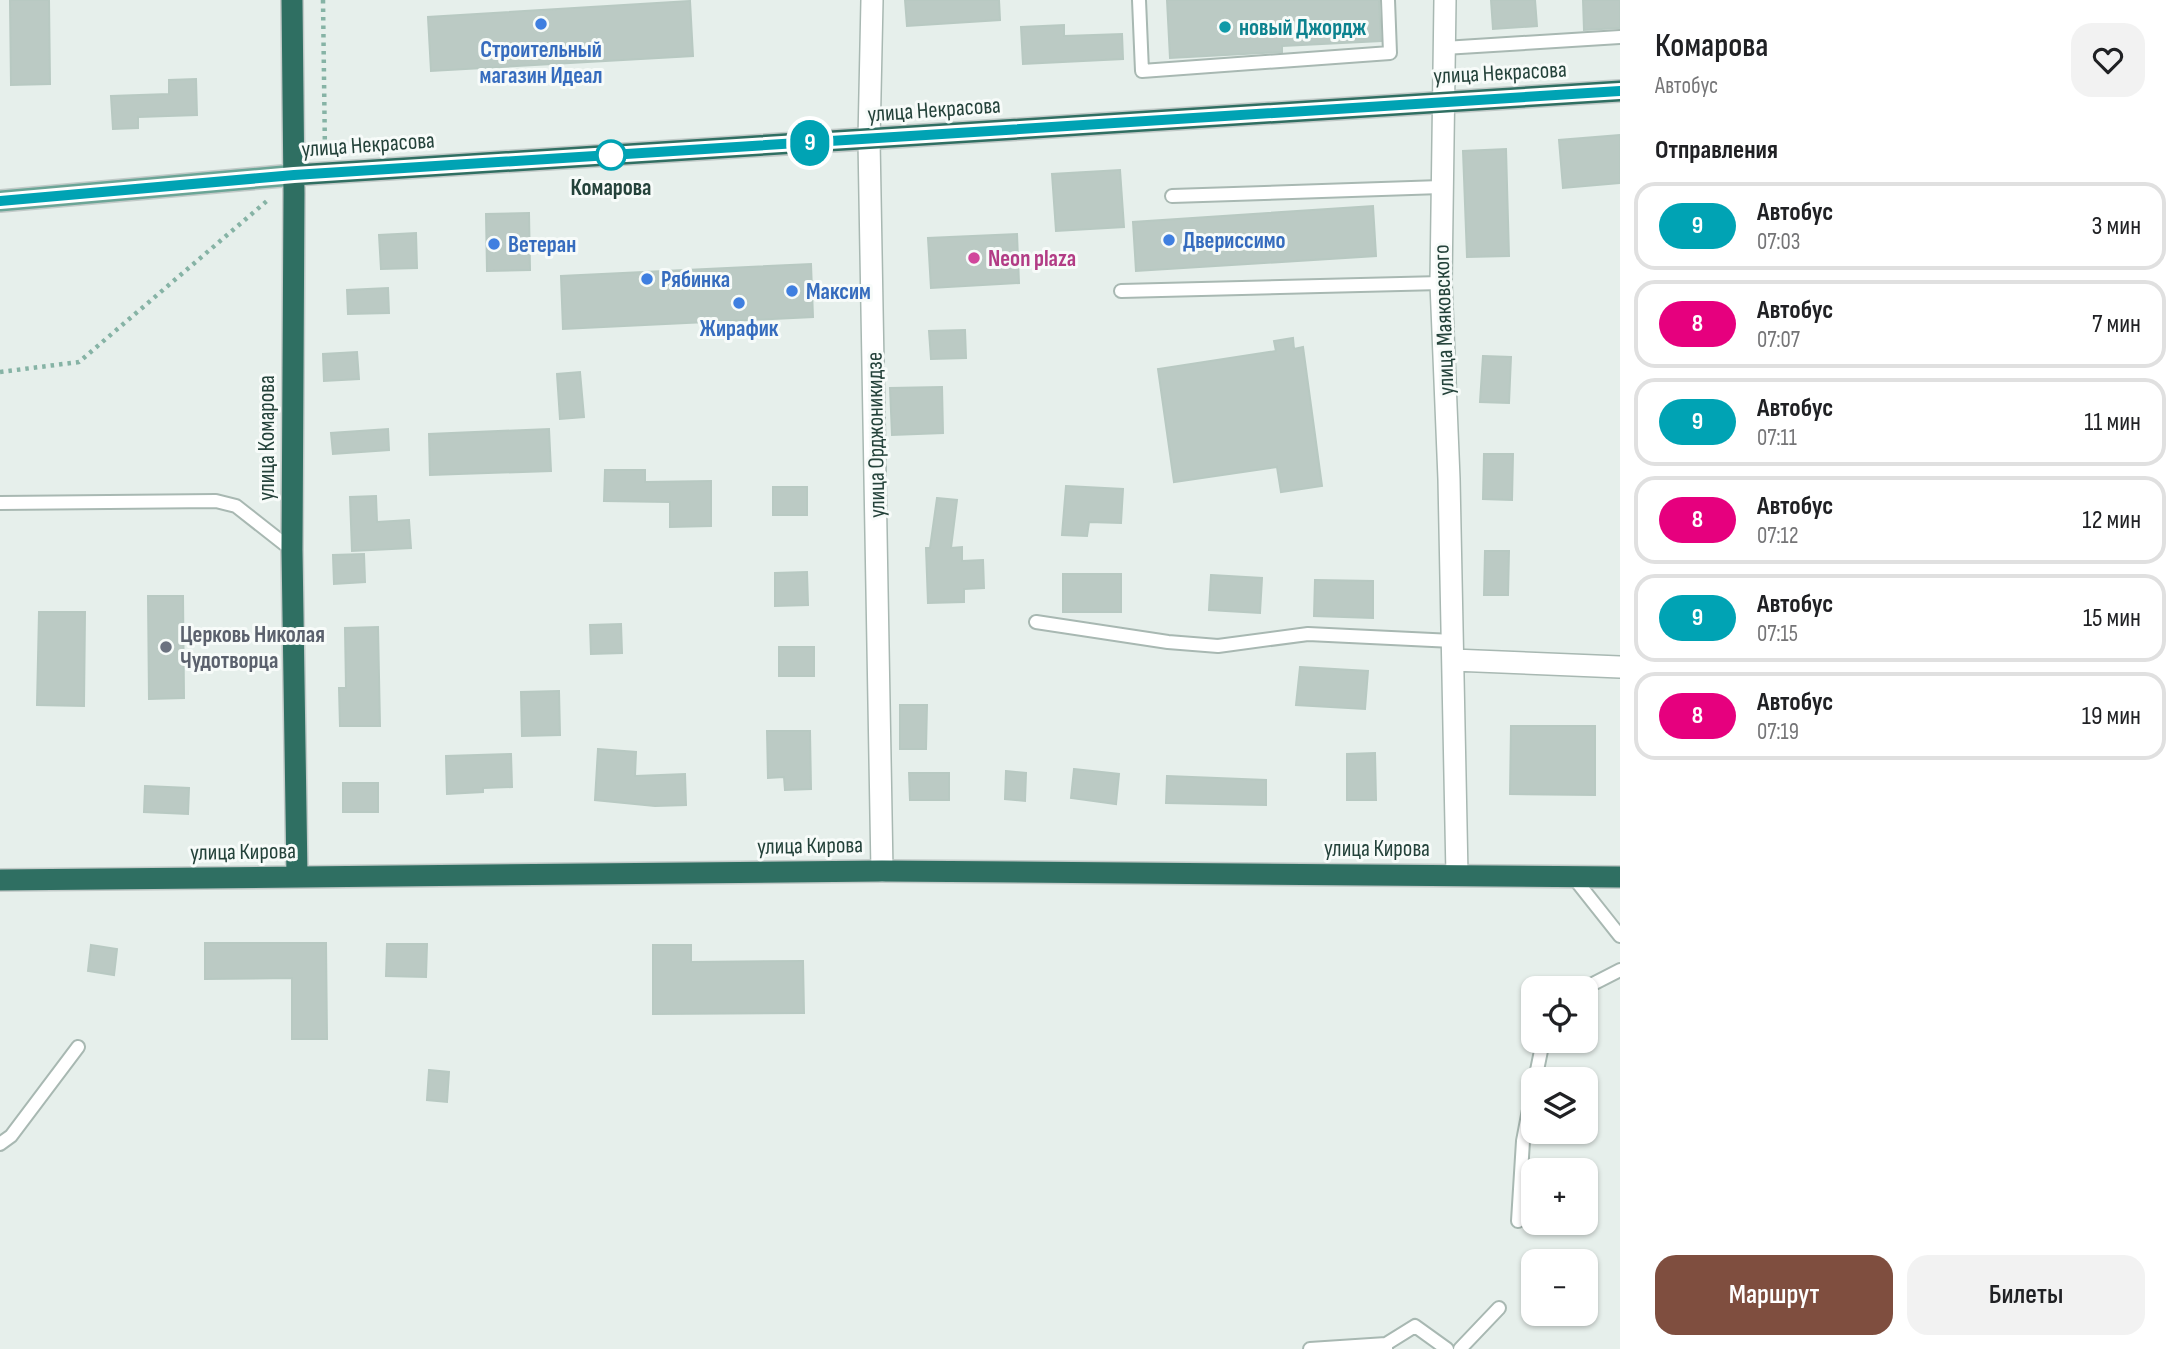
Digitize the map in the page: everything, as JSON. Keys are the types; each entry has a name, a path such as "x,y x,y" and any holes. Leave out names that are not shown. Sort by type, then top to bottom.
{"highway":[{"name":"улица Комарова","path":"292,0 292,550 298,876"},
{"name":"улица Некрасова","path":"294,175 1620,91"},
{"name":"улица Кирова","path":"0,880 882,871 1620,877"}],"main road":[{"name":"улица Некрасова","path":"0,201 294,175"}],"street":[{"name":"улица Орджоникидзе","path":"872,0 869,140 882,871"},
{"name":"улица Маяковского","path":"1445,0 1441,283 1457,875"},
{"path":"1453,651 1620,667"}],"lane":[{"path":"1139,0 1142,71 1390,53 1388,0"},
{"path":"1444,48 1620,37"},
{"path":"1171,196 1441,187"},
{"path":"1121,291 1441,283"},
{"path":"0,503 216,500 236,506 292,550"},
{"path":"1037,622 1168,642 1218,646 1308,634 1453,651"},
{"path":"1574,878 1620,936"},
{"path":"1598,981 1620,970"},
{"path":"0,1144 11,1136 78,1047"},
{"path":"1518,1221 1523,1144"},
{"path":"1460,1349 1499,1308"},
{"path":"1310,1349 1386,1347 1415,1326 1447,1349"}],"path":[{"path":"323,0 326,173"},
{"path":"0,372 79,362 273,195"}],"building":[{"path":"10,0 49,0 50,84 11,85"},
{"path":"905,0 999,0 1000,20 907,26"},
{"path":"1167,0 1379,0 1381,41 1282,46 1282,52 1170,58"},
{"path":"1491,0 1535,0 1537,26 1493,29"},
{"path":"1583,0 1620,0 1620,28 1584,30"},
{"path":"690,1 693,56 431,71 428,17"},
{"path":"1064,25 1064,36 1122,34 1123,59 1023,64 1021,27"},
{"path":"196,79 197,115 138,117 138,128 113,129 111,96 169,94 169,80"},
{"path":"1620,135 1620,183 1563,188 1559,140"},
{"path":"1506,149 1509,256 1467,257 1463,151"},
{"path":"1120,170 1124,227 1056,231 1052,174"},
{"path":"1373,206 1376,256 1136,271 1133,222"},
{"path":"529,213 530,270 487,271 486,214"},
{"path":"416,233 417,268 381,269 379,235"},
{"path":"1017,234 1019,283 931,288 928,238"},
{"path":"811,264 813,317 563,329 561,276"},
{"path":"388,288 389,313 348,314 347,290"},
{"path":"965,330 966,358 931,359 929,331"},
{"path":"1293,338 1294,349 1303,347 1322,486 1281,492 1277,467 1174,482 1158,369 1276,351 1274,341"},
{"path":"357,352 359,379 324,381 323,354"},
{"path":"1483,356 1511,357 1509,403 1480,402"},
{"path":"580,372 584,417 560,419 557,374"},
{"path":"942,387 943,433 892,435 890,388"},
{"path":"388,429 389,450 333,454 331,433"},
{"path":"549,429 551,471 430,475 429,434"},
{"path":"1484,454 1513,454 1512,500 1483,499"},
{"path":"605,470 645,470 645,482 711,481 711,526 670,527 670,502 604,501"},
{"path":"1066,486 1123,489 1121,523 1089,522 1087,536 1062,535"},
{"path":"773,487 807,487 807,515 773,515"},
{"path":"376,496 377,522 409,520 411,548 352,551 350,497"},
{"path":"937,498 957,500 951,548 962,547 962,561 983,560 984,588 964,589 964,602 928,603 926,548 930,548"},
{"path":"1485,551 1509,551 1508,595 1484,595"},
{"path":"364,554 365,582 334,584 333,555"},
{"path":"807,572 808,605 775,606 775,573"},
{"path":"1063,574 1121,574 1121,612 1063,612"},
{"path":"1211,575 1262,578 1260,613 1209,610"},
{"path":"1315,580 1373,581 1373,618 1314,616"},
{"name":"Церковь Николая Чудотворца","path":"148,596 183,596 184,698 149,699"},
{"path":"39,612 85,612 84,706 37,705"},
{"path":"621,624 622,653 591,654 590,625"},
{"path":"378,627 380,726 340,726 339,688 346,688 345,628"},
{"path":"779,647 814,647 814,676 779,676"},
{"path":"1300,667 1368,671 1365,709 1296,705"},
{"path":"559,691 560,735 522,736 521,692"},
{"path":"900,705 927,705 926,749 900,749"},
{"path":"1511,726 1595,726 1595,795 1510,794"},
{"path":"767,731 810,731 811,789 785,790 784,777 768,778"},
{"path":"598,749 636,752 635,776 685,774 686,805 655,806 595,800"},
{"path":"1375,753 1376,800 1347,800 1347,754"},
{"path":"511,754 512,787 483,788 483,792 447,794 446,756"},
{"path":"1074,769 1119,774 1116,804 1071,798"},
{"path":"1006,771 1026,773 1025,801 1005,799"},
{"path":"909,773 949,773 949,800 910,800"},
{"path":"1167,776 1266,780 1266,805 1166,803"},
{"path":"343,783 378,783 378,812 343,812"},
{"path":"145,786 189,788 188,814 144,812"},
{"path":"205,943 326,943 327,1039 292,1039 292,978 205,979"},
{"path":"387,944 427,944 426,977 386,976"},
{"path":"91,945 117,949 114,975 88,971"},
{"path":"653,945 691,945 691,962 803,961 804,1013 653,1014"},
{"path":"429,1070 449,1072 447,1102 427,1100"}],"bus line":[{"name":"9","path":"0,201 294,175 1620,91"}],"place":[{"name":"Строительный магазин Идеал","path":"541,24"},
{"name":"новый Джордж","path":"1225,27"},
{"name":"Комарова","path":"611,155"},
{"name":"Двериссимо","path":"1169,240"},
{"name":"Ветеран","path":"494,244"},
{"name":"Neon plaza","path":"974,258"},
{"name":"Рябинка","path":"647,279"},
{"name":"Максим","path":"792,291"},
{"name":"Жирафик","path":"739,303"},
{"name":"Церковь Николая Чудотворца","path":"166,647"}]}
